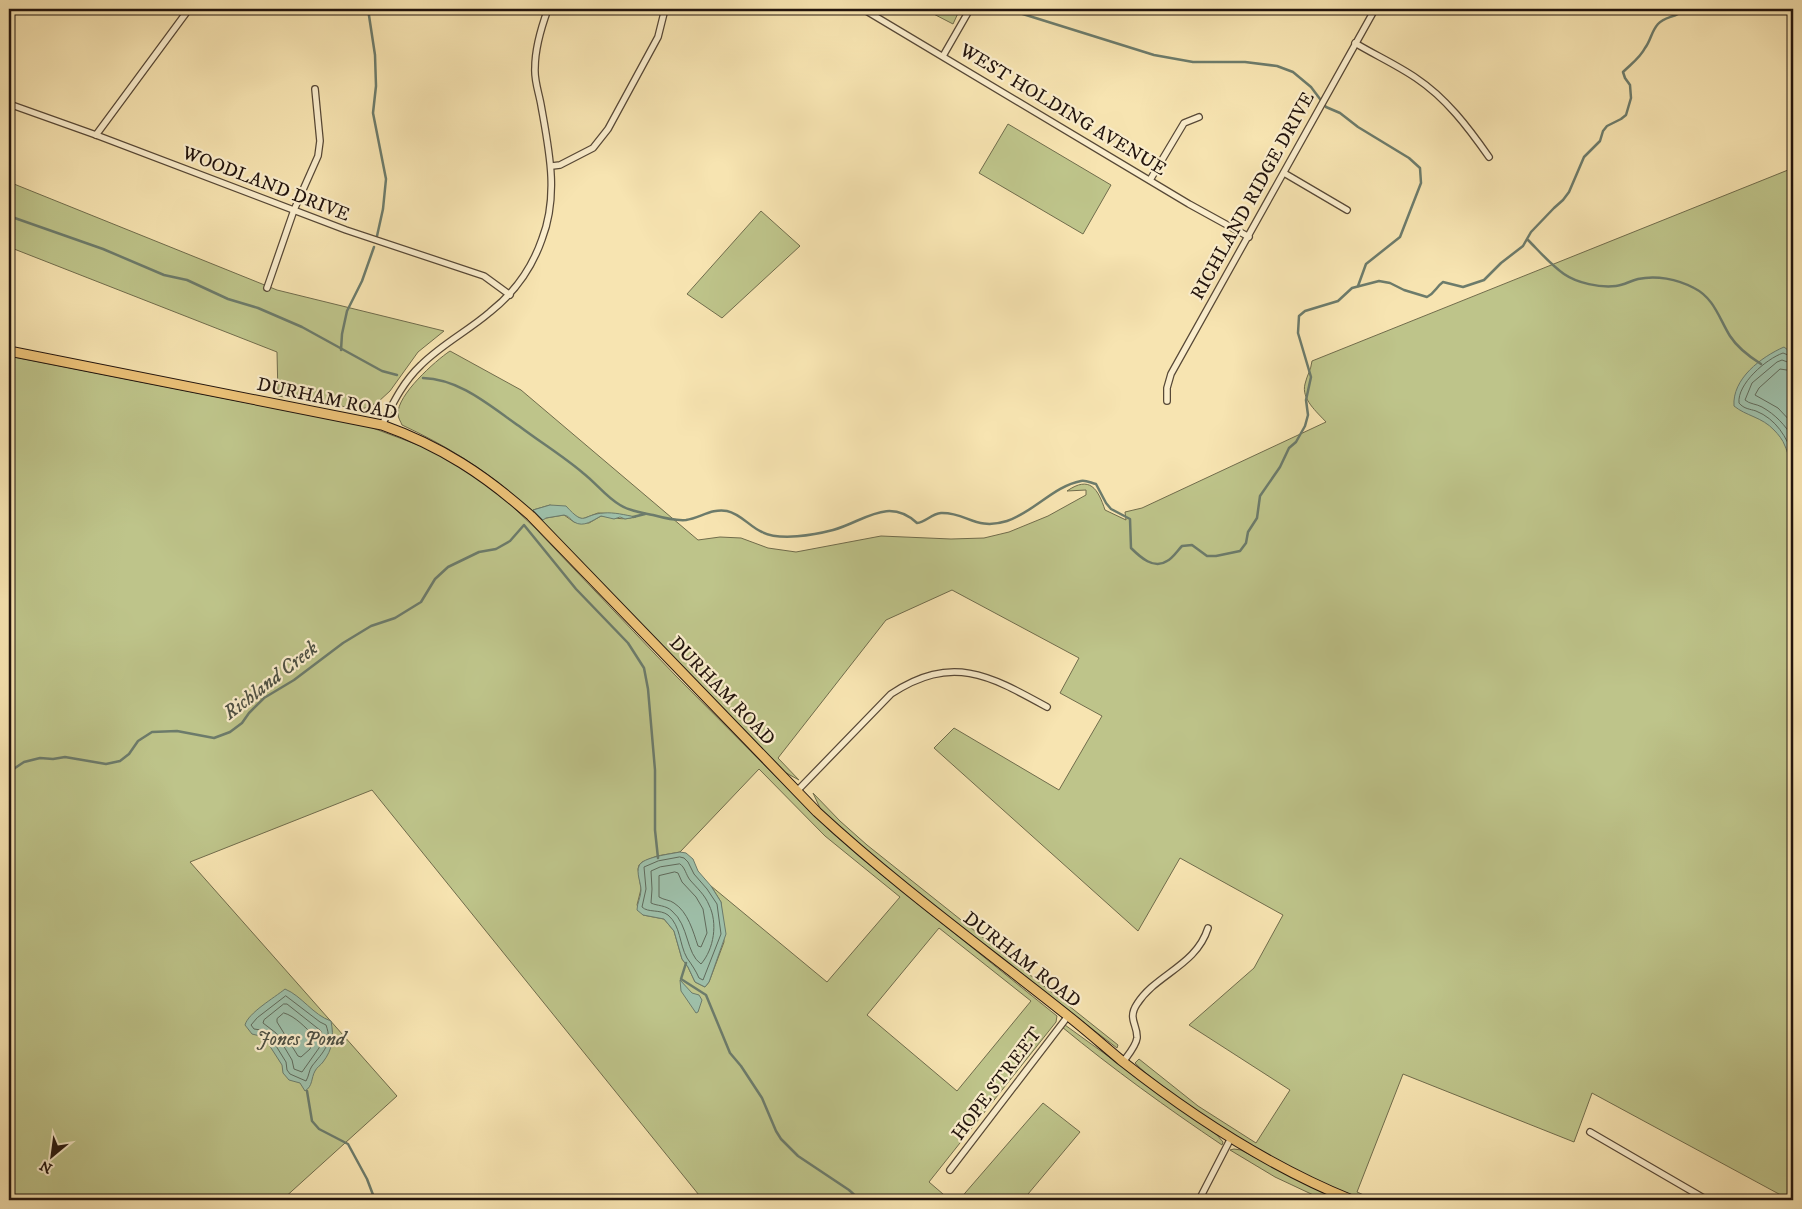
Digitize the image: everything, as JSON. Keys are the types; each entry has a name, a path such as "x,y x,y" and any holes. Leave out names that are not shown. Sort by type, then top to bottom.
{"main road":[{"name":"DURHAM ROAD","path":"9,351 382,425 421,440 479,473 531,516 797,791 859,851 1068,1016 1123,1062 1184,1107 1231,1138 1281,1167 1352,1200"}],"street":[{"path":"96,135 189,9"},
{"path":"382,425 402,385 421,364 450,340 490,313 510,295 527,272 542,241 550,216 552,166 534,68 539,35 548,9"},
{"path":"552,166 560,165 593,148 608,129 658,37 665,9"},
{"name":"WEST HOLDING AVENUE","path":"863,9 1248,237"},
{"path":"943,56 970,9"},
{"name":"RICHLAND RIDGE DRIVE","path":"1167,401 1167,388 1171,374 1375,9"},
{"path":"1356,43 1416,78 1439,96 1469,128 1488,156"},
{"path":"267,288 294,210 318,156 320,141 315,89"},
{"name":"WOODLAND DRIVE","path":"9,104 346,230 484,276 510,295"},
{"path":"1150,180 1184,123 1199,116"},
{"path":"1284,173 1347,210"},
{"path":"797,791 891,694 906,684 924,676 947,672 966,672 986,676 1046,707"},
{"path":"1123,1062 1137,1038 1132,1018 1136,1006 1154,987 1194,953 1202,942 1208,928"},
{"name":"HOPE STREET","path":"950,1170 1068,1016"},
{"path":"1590,1132 1707,1200"},
{"path":"1199,1200 1231,1138"}],"green space":[{"path":"924,9 960,9 953,24"},
{"path":"1008,124 1111,185 1083,234 979,173"},
{"path":"1793,168 1793,1200 1592,1093 1574,1142 1403,1074 1357,1192 1375,1200 1355,1197 1271,1157 1203,1114 1160,1084 1135,1063 1139,1059 1198,1106 1256,1143 1290,1090 1189,1025 1254,968 1283,915 1180,858 1138,931 934,748 954,728 1059,790 1102,716 1060,693 1079,658 952,590 886,620 778,758 799,780 779,769 518,499 491,477 463,458 402,425 398,414 399,406 410,388 435,362 450,351 521,390 698,540 720,537 741,538 768,548 796,552 881,536 951,539 984,538 1009,532 1048,516 1086,495 1086,490 1067,491 1082,484 1087,484 1096,491 1105,510 1126,520 1125,512 1142,508 1326,422 1305,395 1305,384 1312,361","holes":["550,505 582,519 598,513 634,517 622,519 601,516 589,523 574,522 564,515 546,518 533,510"]},
{"path":"9,182 277,290 444,331 418,352 390,391 378,402 366,408 353,408 278,396 277,352 9,247"},
{"path":"761,211 800,246 722,318 687,294"},
{"path":"9,356 370,427 452,460 497,492 535,528 675,675 829,830 1057,1016 1056,1022 929,1182 950,1200 703,1200 372,790 190,862 397,1096 282,1200 9,1200","holes":["759,769 825,836 900,897 827,982 711,886 721,902 724,942 709,982 705,987 695,982 682,959 674,931 664,919 643,915 637,905 641,889 638,869 642,862 657,856 680,852","939,928 1031,1001 957,1091 867,1015"]},
{"path":"813,793 867,845 1118,1045 1117,1048 983,945 865,850 828,818 820,808"},
{"path":"1065,1025 1217,1135 1223,1142 1222,1145 1101,1058 1062,1027"},
{"path":"1043,1103 1080,1132 1023,1200 959,1200"},
{"path":"1230,1150 1241,1150 1341,1200 1324,1200 1275,1177"}],"water":[{"path":"1784,347 1793,354 1793,463 1779,435 1774,430 1764,422 1734,406 1735,396 1743,378 1758,363"},
{"path":"550,505 566,506 577,517 581,518 608,513 636,517 614,519 601,516 588,523 578,524 564,515 543,520 533,510"},
{"path":"680,852 686,853 693,859 698,871 711,886 721,902 726,934 709,982 705,987 695,982 682,959 674,931 664,919 643,915 637,910 641,890 638,869 641,863 651,858"},
{"path":"680,980 692,993 699,995 702,1000 698,1012 696,1013 681,991"},
{"name":"Jones Pond","path":"285,989 331,1021 331,1048 315,1071 309,1087 305,1091 300,1083 289,1080 283,1073 282,1065 264,1037 252,1034 245,1025 247,1020 256,1011"}],"waterway":[{"path":"368,9 375,55 376,86 373,113 386,179 383,209 377,236"},
{"path":"1007,9 1154,55 1193,62 1245,62 1277,66 1293,72 1311,87 1326,107 1340,113 1358,127 1409,158 1420,168 1421,183 1400,237 1366,264 1358,286"},
{"name":"Richland Creek","path":"423,378 450,383 486,402 568,461 620,505 665,518 686,520 722,510 737,515 753,527 769,535 787,537 833,530 875,513 886,511 906,515 917,523 934,515 950,513 987,524 1007,521 1017,517 1062,488 1085,481 1096,484 1111,509 1130,519 1131,548 1152,563 1157,564 1167,561 1182,546 1192,545 1207,556 1240,551 1246,543 1248,532 1257,518 1260,496 1280,467 1289,448 1296,442 1305,426 1308,415 1306,400 1311,377 1298,333 1299,316 1305,311 1338,301 1352,288 1379,281 1390,283 1404,290 1427,297 1443,282 1463,287 1484,280 1501,263 1523,246 1531,232 1569,192 1584,157 1600,141 1603,131 1607,126 1626,115 1631,98 1630,85 1623,72 1641,55 1658,24 1685,9"},
{"path":"9,216 103,249 164,275 187,280 228,299 258,308 302,327 382,371 397,375"},
{"path":"1528,240 1559,270 1569,277 1582,282 1610,286 1638,279 1659,278 1674,280 1694,288 1707,297 1736,344 1761,364"},
{"path":"341,350 347,311 362,281 374,247"},
{"name":"Richland Creek","path":"633,517 645,514"},
{"name":"Richland Creek","path":"9,772 24,762 40,758 53,759 65,757 106,764 120,761 129,754 138,741 152,732 177,731 214,738 230,732 242,723 264,698 294,680 343,643 371,626 395,618 421,602 435,579 448,567 479,552 496,549 510,541 524,525 576,589 628,643 644,668 648,689 655,770 655,830 658,858"},
{"path":"686,963 681,979 706,995 730,1053 762,1098 781,1139 798,1156 849,1190 860,1200"},
{"path":"307,1091 312,1121 319,1129 348,1144 367,1179 375,1200"}]}
